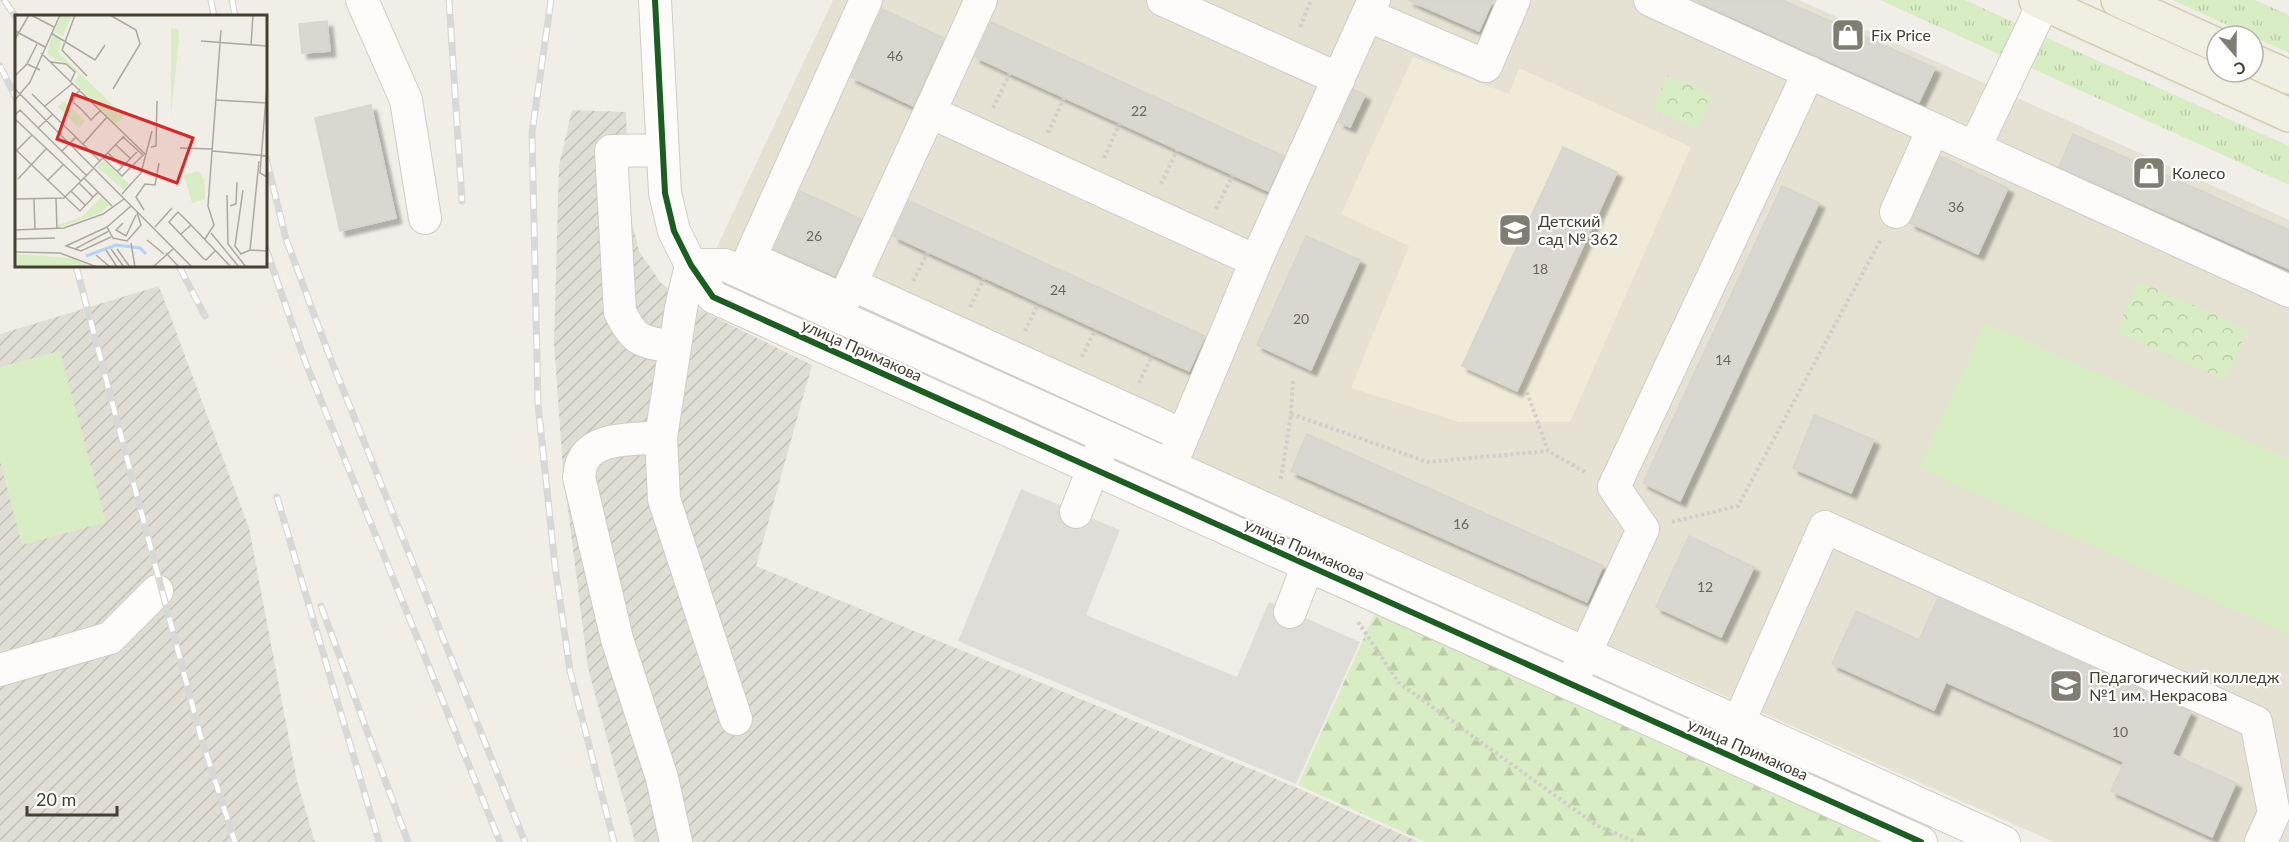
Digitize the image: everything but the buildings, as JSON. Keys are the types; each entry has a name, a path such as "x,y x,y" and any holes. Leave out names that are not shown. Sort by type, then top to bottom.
{"main road":[{"path":"2118,0 2205,40"},
{"path":"2041,1 2289,115"},
{"path":"2265,66 2289,77"}],"street":[{"path":"362,0 406,100 425,218"},
{"path":"656,0 661,150 665,193 674,231 691,265 661,437 664,499 736,719"},
{"path":"866,0 750,258 844,300 981,0"},
{"path":"1163,0 1339,79"},
{"path":"1156,497 1256,261 1371,7 1486,66 1514,0"},
{"path":"1650,0 2289,291"},
{"path":"1975,147 2041,1"},
{"path":"1571,684 1642,529 1614,487 1809,72"},
{"path":"930,112 1256,261"},
{"path":"1889,224 1933,129"},
{"path":"661,150 611,151 620,312 629,330 646,342 675,347"},
{"name":"улица Примакова","path":"691,265 725,266 2004,842"},
{"name":"улица Примакова","path":"691,265 713,297 1921,842"},
{"path":"851,284 1183,435"},
{"path":"661,437 608,442 592,450 582,461 579,477 617,639 662,778 676,842"},
{"path":"1076,512 1107,437"},
{"path":"1725,753 1825,527 2256,722 2274,813 2261,842"},
{"path":"1290,612 1308,565"},
{"path":"0,670 110,638 157,591"}],"path":[{"path":"980,135 1010,74"},
{"path":"1036,160 1064,98"},
{"path":"1091,186 1120,123"},
{"path":"1148,212 1177,150"},
{"path":"1204,237 1233,175"},
{"path":"1670,523 1738,506 1889,224"},
{"path":"1281,479 1291,414 1293,380"},
{"path":"1527,392 1548,451"},
{"path":"1291,414 1427,462 1548,451 1614,487"},
{"path":"1353,616 1400,683 1596,825 1636,842"}],"shaded area":[{"path":"833,0 1799,0 2289,220 2289,842 2054,842 716,249"},
{"name":"Детский сад № 362","path":"1413,57 1509,94 1519,68 1691,147 1570,422 1459,422 1351,388 1409,246 1341,214"},
{"path":"572,110 626,112 629,211 639,251 661,283 688,304 812,365 756,566 1295,787 1419,842 635,842 588,668 563,470 554,343 559,165"},
{"path":"159,286 249,528 297,781 315,842 0,842 0,334"},
{"path":"1021,489 1120,530 1086,615 1237,677 1269,602 1360,642 1296,784 958,641"}],"green space":[{"path":"1880,0 1965,0 2020,25 2005,57"},
{"path":"2172,0 2255,0 2289,15 2289,53 2265,42 2265,24 2225,24"},
{"path":"2045,37 2289,146 2289,185 2031,68"},
{"path":"1668,75 1713,95 1697,129 1652,109"},
{"path":"2138,281 2248,329 2225,380 2116,332"},
{"path":"1985,322 2289,459 2289,635 1919,468"},
{"path":"60,351 106,522 22,545 0,461 0,367"},
{"path":"1375,613 1880,842 1425,842 1298,785"}],"railway":[{"path":"4,0 15,16"},
{"path":"211,0 214,15"},
{"path":"232,0 235,15"},
{"path":"449,0 462,201"},
{"path":"551,0 532,133 538,404 555,566 570,671 614,842"},
{"path":"0,66 15,96"},
{"path":"267,162 286,239 328,352 525,842"},
{"path":"267,252 305,361 500,842"},
{"path":"76,267 200,734 235,842"},
{"path":"180,267 205,316"},
{"path":"277,497 379,842"},
{"path":"321,606 408,842"}],"cycle path":[{"path":"655,0 665,193 674,231 691,265 713,297 1921,842"}],"place":[{"name":"Fix Price","path":"1848,35"},
{"name":"Колесо","path":"2149,173"},
{"name":"Детский сад № 362","path":"1515,230"},
{"name":"Педагогический колледж №1 им. Некрасова","path":"2066,686"}]}
